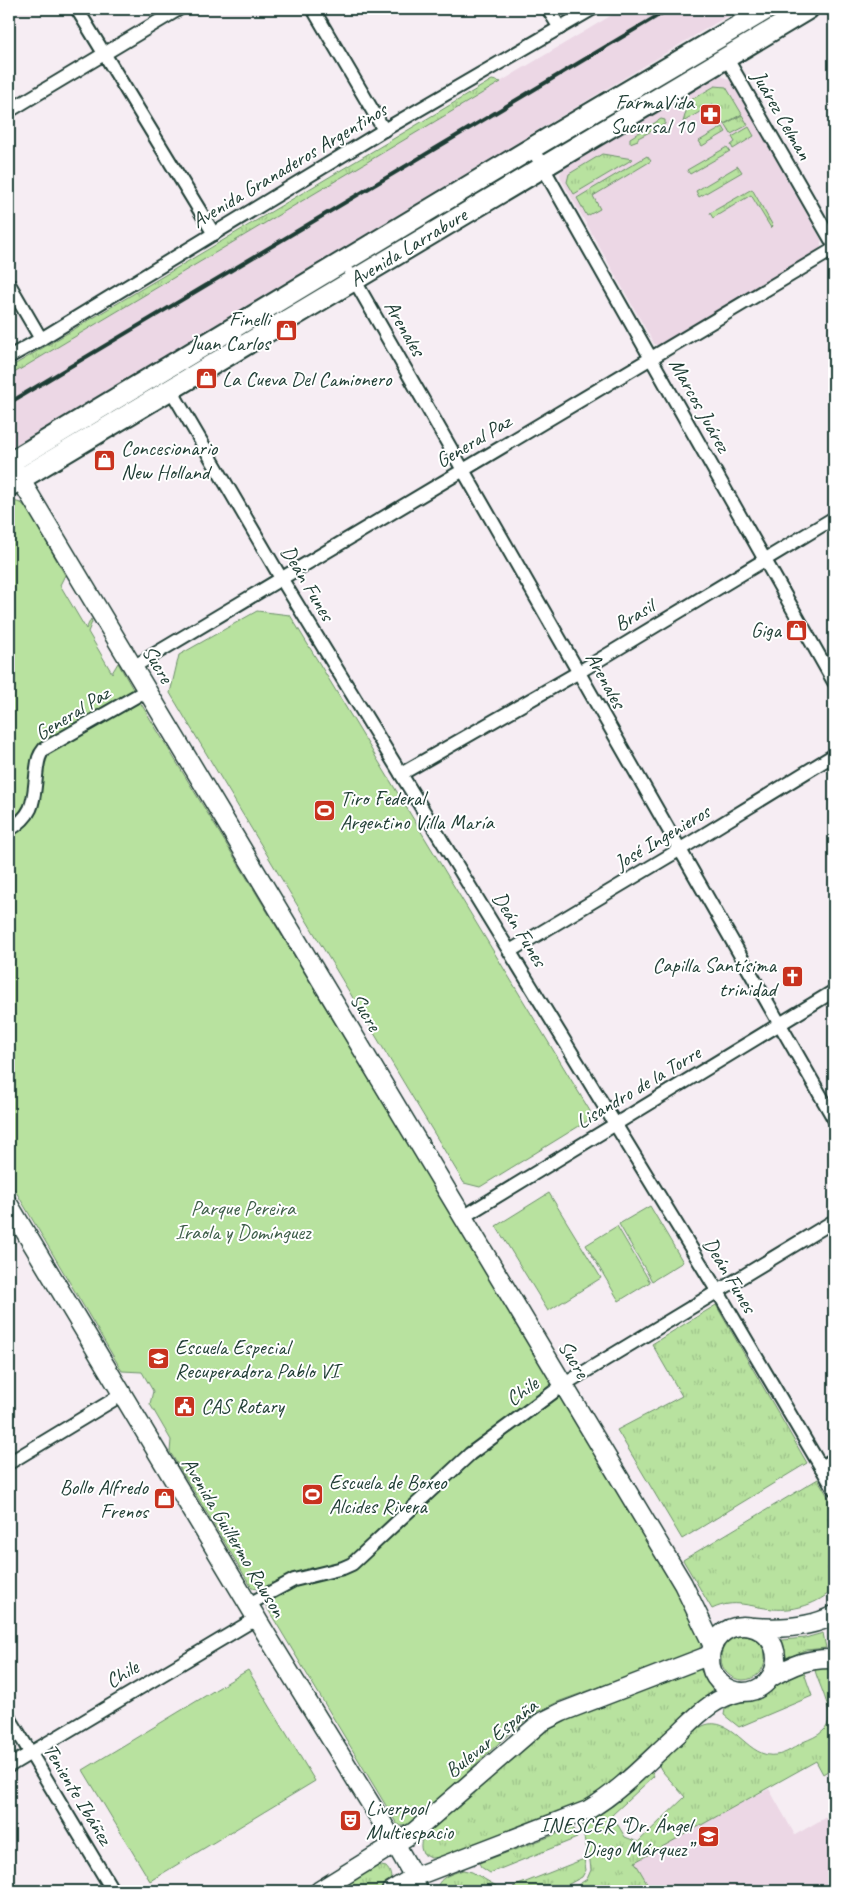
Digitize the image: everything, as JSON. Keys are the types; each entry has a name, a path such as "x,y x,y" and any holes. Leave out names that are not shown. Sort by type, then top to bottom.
{"main road":[{"name":"Avenida Larrabure","path":"12,473 343,261 767,9"},
{"name":"Avenida Larrabure","path":"12,473 170,390 808,9"},
{"name":"Sucre","path":"12,473 147,690 683,1584 711,1619 721,1625 732,1627"},
{"name":"Avenida Guillermo Rawson","path":"9,1205 418,1884"},
{"name":"Sucre","path":"683,1584 711,1650"},
{"path":"741,1692 725,1686 713,1673 711,1650 718,1638 732,1627 743,1625 754,1627 790,1627 819,1621 834,1615"},
{"path":"754,1627 763,1632 770,1640 774,1649 776,1659 770,1678"},
{"name":"Bulevar España","path":"319,1891 396,1845 414,1832 540,1723 711,1650"},
{"path":"391,1891 418,1884 588,1810 610,1795 707,1707 727,1695 762,1686 770,1678 805,1661 834,1659"}],"street":[{"path":"77,9 214,234"},
{"path":"9,111 179,9"},
{"path":"313,9 384,130"},
{"path":"548,9 560,28"},
{"name":"Avenida Granaderos Argentinos","path":"9,357 384,130 592,9"},
{"name":"Juárez Celman","path":"726,57 834,245"},
{"name":"Marcos Juárez","path":"532,148 834,682"},
{"name":"General Paz","path":"133,667 834,249"},
{"name":"Arenales","path":"343,261 834,1119"},
{"path":"9,284 41,339"},
{"name":"Deán Funes","path":"170,390 281,578 718,1292 834,1489"},
{"name":"Brasil","path":"401,774 579,672 834,518"},
{"name":"General Paz","path":"9,830 24,820 30,812 38,758 44,749 147,690"},
{"name":"José Ingenieros","path":"510,951 834,755"},
{"name":"Lisandro de la Torre","path":"463,1217 834,991"},
{"name":"Chile","path":"9,1766 253,1611 294,1580 352,1564 470,1454 563,1385 834,1221"},
{"path":"9,1463 123,1394"},
{"path":"821,1467 834,1459"},
{"name":"Teniente Ibáñez","path":"9,1717 113,1891"}],"shaded area":[{"path":"622,9 739,9 9,449 9,376"},
{"path":"722,76 731,81 821,239 821,248 661,346 654,344 561,179 560,174 564,167 716,77"},
{"path":"769,1789 795,1835 833,1813 834,1826 831,1828 834,1835 834,1891 645,1891 650,1888 634,1862 723,1811"}],"green space":[{"path":"782,9 790,9 726,47 723,44"},
{"path":"697,59 699,63 553,151 551,147"},
{"path":"492,80 501,82 9,376 9,368"},
{"path":"715,86 726,87 742,114 724,124 713,104 683,122 689,101"},
{"path":"742,115 748,125 731,134 725,124"},
{"path":"661,119 665,120 665,124 630,143 630,138"},
{"path":"723,127 726,132 702,146 699,141"},
{"path":"749,127 754,136 733,149 731,145 735,142 732,137"},
{"path":"727,147 730,151 690,174 687,170"},
{"path":"602,154 633,159 574,194 567,182 569,174"},
{"path":"647,156 651,161 593,196 600,209 587,216 577,198"},
{"path":"738,166 742,172 699,197 696,191"},
{"path":"517,167 520,171 369,261 366,257"},
{"path":"752,189 773,226 771,228 751,195 713,218 710,213"},
{"name":"Parque Pereira Iraola y Domínguez","path":"9,500 21,503 27,508 65,575 60,585 86,629 91,619 92,622 88,632 112,673 118,663 134,691 46,754 140,702 677,1587 701,1641 700,1648 696,1652 560,1701 535,1713 512,1731 411,1824 402,1826 397,1824 266,1606 267,1601 293,1585 350,1560 265,1590 252,1588 170,1452 171,1440 150,1404 153,1391 142,1372 122,1371 9,1180 9,838 30,822 36,807 26,807 9,824"},
{"name":"Tiro Federal Argentino Villa María","path":"257,611 290,615 590,1111 589,1120 480,1187 464,1183 170,693 179,655"},
{"path":"549,1193 601,1278 548,1311 496,1226"},
{"path":"650,1206 683,1262 652,1281 619,1224"},
{"path":"617,1226 650,1282 619,1301 586,1245"},
{"path":"716,1305 807,1463 682,1539 617,1430 682,1396 652,1344"},
{"path":"818,1479 834,1507 834,1589 821,1599 798,1608 773,1609 742,1604 728,1604 712,1609 683,1560"},
{"path":"823,1633 826,1648 806,1650 786,1658 782,1640 805,1638"},
{"path":"747,1636 759,1642 764,1649 764,1667 759,1674 752,1679 739,1680 731,1677 724,1670 721,1654 724,1646 731,1639"},
{"path":"834,1666 834,1767 823,1774 816,1761 635,1862 650,1888 645,1891 614,1891 611,1886 603,1891 569,1891 587,1879 591,1870 582,1830 583,1825 614,1805 651,1771 654,1776 612,1815 625,1837 638,1842 685,1797 658,1764 696,1730 709,1724 718,1724 735,1733 750,1746 766,1755 787,1752 821,1733 827,1725 829,1718 826,1701 815,1670 816,1667"},
{"path":"700,1669 713,1691 594,1798 577,1807 441,1857 431,1858 423,1854 421,1843 427,1833 545,1730 556,1724"},
{"path":"248,1670 315,1781 150,1881 83,1770"},
{"path":"803,1670 812,1696 739,1727 724,1715 725,1709 740,1701 766,1694 777,1683"},
{"path":"573,1828 577,1838 490,1873 481,1867 479,1863"},
{"path":"584,1859 586,1870 582,1877 556,1891 520,1891 513,1887"},
{"path":"377,1865 386,1867 389,1871 391,1878 386,1888 367,1892 333,1891"},
{"path":"463,1870 472,1872 505,1891 437,1891 442,1879"}],"railway":[{"path":"9,403 669,9"}],"place":[{"name":"FarmaVida Sucursal 10","path":"710,114"},
{"name":"Finelli Juan Carlos","path":"286,331"},
{"name":"La Cueva Del Camionero","path":"206,379"},
{"name":"Concesionario New Holland","path":"105,460"},
{"name":"Giga","path":"797,630"},
{"name":"Tiro Federal Argentino Villa María","path":"324,810"},
{"name":"Capilla Santísima trinidad","path":"792,977"},
{"name":"Escuela Especial Recuperadora Pablo VI","path":"159,1359"},
{"name":"CAS Rotary","path":"185,1406"},
{"name":"Escuela de Boxeo Alcides Rivera","path":"313,1494"},
{"name":"Bollo Alfredo Frenos","path":"164,1499"},
{"name":"Liverpool Multiespacio","path":"350,1820"},
{"name":"INESCER “Dr. Ángel Diego Márquez”","path":"708,1837"}]}
